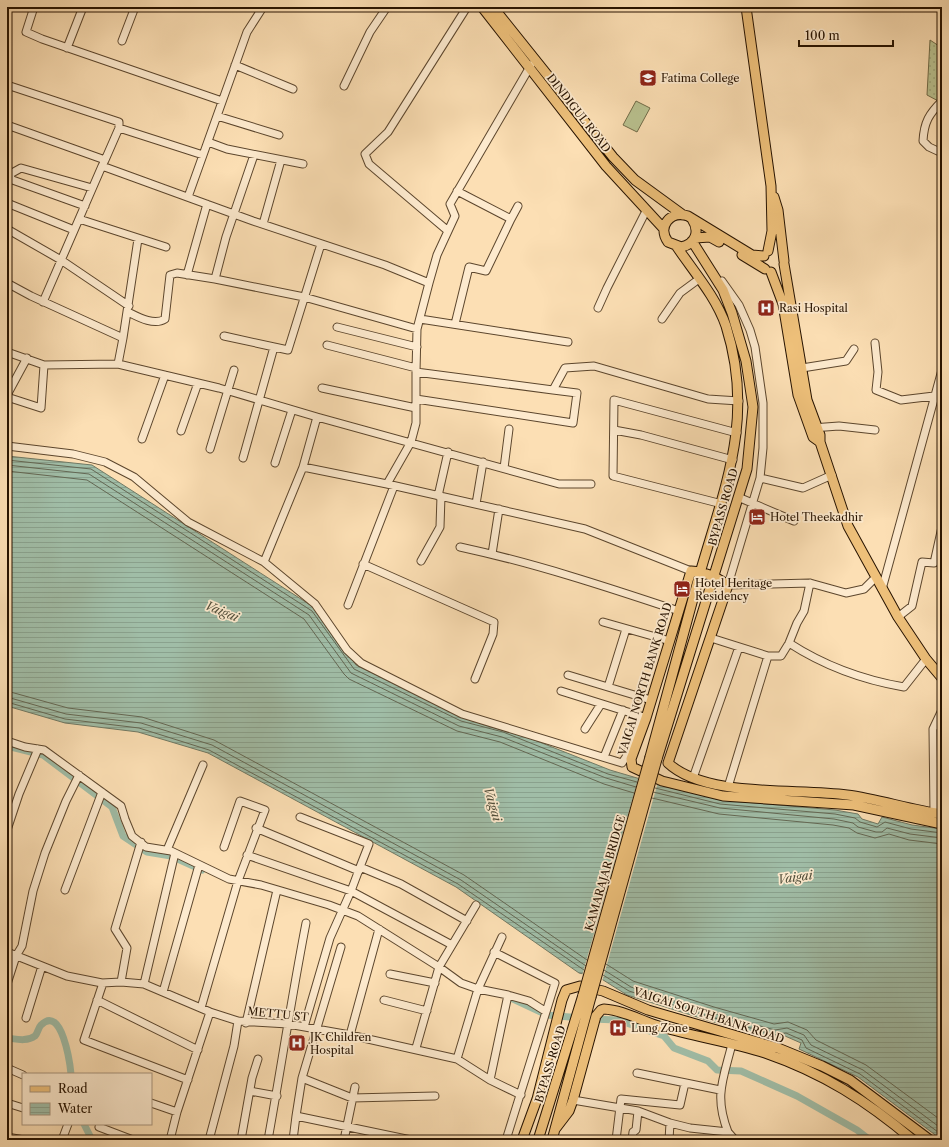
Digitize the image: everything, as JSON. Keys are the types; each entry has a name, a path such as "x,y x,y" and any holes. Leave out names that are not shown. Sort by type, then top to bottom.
{"main road":[{"name":"DINDIGUL ROAD","path":"482,7 606,166 664,229"},
{"name":"DINDIGUL ROAD","path":"493,7 624,168 635,180 683,215"},
{"path":"746,7 771,186 772,231 762,263 768,270 783,304 798,395 814,428 820,435 820,442 848,526 898,617 926,659 942,678"},
{"path":"771,186 778,210 784,262 807,400 814,428"},
{"path":"683,215 752,255 766,254 774,250 780,253 784,262 781,270 768,270 710,237 694,240 685,246 676,247 666,238 664,229 668,219 673,216 683,215"},
{"path":"692,219 696,228 694,240"},
{"name":"BYPASS ROAD","path":"654,758 715,576 747,469 753,406 746,361 732,313 723,290 705,262 694,240"},
{"name":"BYPASS ROAD","path":"654,758 696,571 722,504 733,460 737,433 739,401 735,364 725,325 708,290 676,247"},
{"path":"696,571 715,576 728,585 668,763 676,771 693,778 728,786 838,793 938,813"},
{"name":"VAIGAI NORTH BANK ROAD","path":"696,571 679,611 652,700 643,717 631,759 632,767 662,781 723,796 854,805 942,824"},
{"name":"KAMARAJAR BRIDGE","path":"587,996 654,758"},
{"name":"VAIGAI SOUTH BANK ROAD","path":"522,1140 537,1098 558,1010 566,990 580,986 603,991 648,1010 778,1048 822,1066 850,1080 930,1140"},
{"name":"BYPASS ROAD","path":"552,1140 587,996"},
{"name":"VAIGAI SOUTH BANK ROAD","path":"556,1128 569,1110 573,1100 595,1020 601,1010 608,1009 662,1027 732,1044 765,1054 828,1080 846,1090 913,1140"},
{"name":"BYPASS ROAD","path":"538,1140 581,1017"}],"street":[{"path":"34,7 26,32 67,48 222,101"},
{"path":"67,48 83,7"},
{"path":"122,41 135,7"},
{"path":"188,197 247,32 263,7"},
{"path":"344,86 370,32 387,7"},
{"path":"448,231 369,164 365,154 388,132 467,7"},
{"path":"348,606 390,485 411,442 416,423 417,329 437,255 455,216 450,204 535,59"},
{"path":"235,65 292,89"},
{"path":"7,85 119,122 118,128 43,302"},
{"path":"942,101 930,113 924,128 924,141 929,147 942,153"},
{"path":"217,116 279,135"},
{"path":"7,125 188,197 321,244 386,265 429,282"},
{"path":"118,128 204,155"},
{"path":"208,142 227,149 303,164"},
{"path":"215,279 234,214 254,155"},
{"path":"263,224 281,160"},
{"path":"85,206 8,179 12,173 21,168 92,188"},
{"path":"457,191 511,220"},
{"path":"7,203 74,230"},
{"path":"187,275 207,204"},
{"path":"455,324 469,267 486,271 518,206"},
{"path":"598,308 606,288 646,211"},
{"path":"79,219 166,247"},
{"path":"7,229 61,260 128,309 153,321 161,322 165,320 170,275 178,273 304,297 417,329"},
{"path":"118,364 138,239"},
{"path":"224,336 288,350 321,244"},
{"path":"705,262 709,261 739,306 753,341 763,403 763,448 760,478 728,585 810,583 846,592 864,589 876,578"},
{"path":"662,319 680,293 699,279"},
{"path":"7,283 43,302 123,338"},
{"path":"420,319 568,342"},
{"path":"337,327 417,347"},
{"path":"875,343 878,372 876,390 901,400 934,396"},
{"path":"328,345 416,370 577,393 573,423 416,399"},
{"path":"242,458 274,347"},
{"path":"802,368 846,361 854,349"},
{"path":"7,352 44,364 118,364 228,391 559,484 591,484"},
{"path":"27,358 7,396 41,408 44,364"},
{"path":"553,390 565,368 594,366 708,399 739,401"},
{"path":"210,449 234,370"},
{"path":"882,589 942,370"},
{"path":"142,439 165,376"},
{"path":"181,431 198,383"},
{"path":"322,388 416,408"},
{"path":"722,504 613,476 614,400 737,433"},
{"path":"275,463 292,410"},
{"path":"264,562 303,467 317,417"},
{"path":"814,428 840,426 875,430"},
{"path":"504,468 510,429"},
{"path":"614,430 641,435 733,460"},
{"path":"7,446 73,454 105,462 134,477 188,522 264,562 315,604 347,650 361,663 462,714 622,763 643,717 561,691"},
{"path":"421,561 440,527 440,496 448,452"},
{"path":"476,504 483,462"},
{"path":"303,467 585,529 696,571"},
{"path":"760,478 803,488 832,475"},
{"path":"738,497 794,521"},
{"path":"492,554 499,509"},
{"path":"898,617 912,606 922,562 934,564 942,527"},
{"path":"460,548 492,554 588,581 679,611"},
{"path":"363,564 494,622 493,634 476,679"},
{"path":"711,638 768,656 780,656 789,643 797,623 804,611 810,583"},
{"path":"603,622 670,641"},
{"path":"608,688 626,629"},
{"path":"789,643 812,657 848,672 886,684 904,686 926,659"},
{"path":"693,778 739,647"},
{"path":"728,786 768,656"},
{"path":"568,675 652,700"},
{"path":"585,729 601,704"},
{"path":"604,757 623,710"},
{"path":"938,813 933,730 942,710"},
{"path":"7,741 37,752 44,750 78,779 101,796 121,806 132,836 140,846 167,850 174,856 237,883 277,892 340,912 358,916 378,931 477,991 529,1001 545,1013"},
{"path":"7,830 19,794 37,752"},
{"path":"167,850 203,765"},
{"path":"7,984 16,956 22,946 33,891 45,853 66,801 78,779"},
{"path":"65,890 101,796"},
{"path":"202,1008 237,883 256,828 265,810 240,801 224,847"},
{"path":"300,817 369,844 351,891 340,912 330,938 304,1027"},
{"path":"256,828 401,884 467,921"},
{"path":"121,982 127,948 115,929 140,846"},
{"path":"247,855 351,891 452,945"},
{"path":"144,984 174,856"},
{"path":"163,992 198,867"},
{"path":"246,1023 277,892"},
{"path":"416,1048 439,969 476,905"},
{"path":"268,1140 277,1096 306,923"},
{"path":"350,1035 378,931"},
{"path":"457,1058 477,991 502,937"},
{"path":"294,1140 302,1078 341,947"},
{"name":"METTU ST","path":"7,952 67,976 103,983 121,982 144,984 210,1012 246,1023 288,1024 416,1048 457,1058 490,1080 521,1095"},
{"path":"494,952 555,983 506,1140"},
{"path":"26,1018 42,966"},
{"path":"390,974 435,983"},
{"path":"103,983 84,1040 188,1080"},
{"path":"490,1080 507,997"},
{"path":"97,1000 198,1050"},
{"path":"384,1000 427,1011"},
{"path":"170,1140 177,1112 210,1012"},
{"path":"209,1140 234,1046 238,1021"},
{"path":"732,1044 720,1090 721,1114 728,1132 735,1140"},
{"path":"241,1140 252,1078 258,1059"},
{"path":"7,1068 22,1075"},
{"path":"637,1073 720,1090"},
{"path":"302,1078 352,1098 435,1096"},
{"path":"616,1140 621,1099 680,1105 685,1083"},
{"path":"344,1140 355,1086"},
{"path":"250,1091 277,1096"},
{"path":"573,1100 638,1111 670,1123 690,1128 728,1132"},
{"path":"7,1103 22,1108"},
{"path":"152,1103 177,1112"},
{"path":"632,1140 633,1132 636,1130 638,1111"},
{"path":"296,1116 411,1140"},
{"path":"669,1140 670,1123"},
{"path":"62,1140 68,1125"},
{"path":"100,1125 133,1140"},
{"path":"725,1140 728,1132"},
{"path":"7,1136 22,1140"}],"shaded area":[{"path":"930,40 942,48 942,103 927,95"},
{"path":"636,101 650,108 637,132 623,125"}],"water":[{"name":"Vaigai","path":"7,456 92,465 315,608 356,665 463,717 504,728 610,770 664,786 721,800 835,810 858,814 862,819 878,824 882,817 912,825 942,829 942,1140 858,1077 799,1049 801,1043 785,1036 775,1039 710,1021 627,995 600,978 579,973 456,887 208,753 138,732 65,723 7,706"}],"pier":[{"path":"639,776 658,782 602,982 582,976"}],"waterway":[{"path":"7,746 43,755 112,807 123,836 147,852 171,856 202,870"},
{"path":"513,999 547,1015 581,1018"},
{"path":"591,1019 618,1020 664,1036 674,1048 708,1061 717,1070 741,1071 797,1096 857,1130 870,1140"},
{"path":"7,1038 21,1040 32,1038 35,1036 41,1025 48,1021 54,1022 64,1038 71,1073"},
{"path":"84,1125 92,1140"}],"railway":[{"path":"930,7 942,12"}],"place":[{"name":"Fatima College","path":"648,78"},
{"name":"Rasi Hospital","path":"766,308"},
{"name":"Hotel Theekadhir","path":"757,517"},
{"name":"Hotel Heritage Residency","path":"682,589"},
{"name":"Lung Zone","path":"618,1028"},
{"name":"JK Children Hospital","path":"297,1043"}]}
